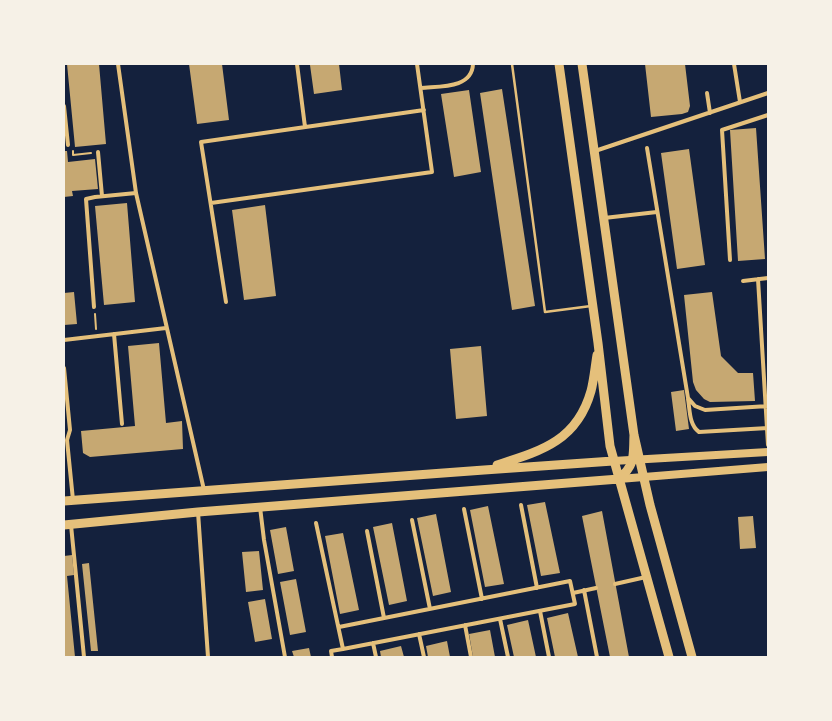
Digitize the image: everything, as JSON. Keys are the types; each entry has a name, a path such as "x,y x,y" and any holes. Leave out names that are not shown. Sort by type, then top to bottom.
{"main road":[{"path":"559,64 593,306 610,446 613,462 668,657"},
{"path":"582,64 634,435 636,460 692,657"},
{"path":"484,470 536,453 563,437 579,418 591,392 598,344"},
{"path":"68,501 484,470 768,452"},
{"path":"619,479 636,460"},
{"path":"68,525 198,512 768,467"}],"street":[{"path":"118,64 136,193 204,490"},
{"path":"296,64 305,127"},
{"path":"210,203 432,172 417,64"},
{"path":"421,88 464,82 468,78 473,64"},
{"path":"734,64 740,102"},
{"path":"595,151 768,93"},
{"path":"707,94 710,112"},
{"path":"64,106 68,145"},
{"path":"226,302 201,142 424,110"},
{"path":"730,260 722,130 768,115"},
{"path":"647,148 692,425 694,429 699,432 768,428"},
{"path":"98,152 102,196"},
{"path":"94,306 86,199 90,197 136,193"},
{"path":"604,218 657,212"},
{"path":"743,281 768,278"},
{"path":"758,279 767,406 768,445"},
{"path":"64,340 166,328"},
{"path":"114,334 122,424"},
{"path":"64,368 70,430 67,440 68,501"},
{"path":"688,398 695,406 705,410 767,406"},
{"path":"520,505 537,588"},
{"path":"260,507 264,540 284,657"},
{"path":"464,509 482,599"},
{"path":"198,512 208,657"},
{"path":"412,520 430,609"},
{"path":"316,523 343,649"},
{"path":"68,525 84,657"},
{"path":"368,531 384,618"},
{"path":"615,584 646,577"},
{"path":"332,657 331,651 575,604 570,581 339,627"},
{"path":"573,592 596,588"},
{"path":"584,590 598,657"},
{"path":"540,611 550,657"},
{"path":"500,619 508,657"},
{"path":"465,625 471,657"},
{"path":"419,634 424,657"},
{"path":"373,643 376,657"}],"lane":[{"path":"512,64 545,312 593,306"}],"path":[{"path":"68,145 72,145 73,155 98,152"},
{"path":"94,306 96,336"}],"building":[{"path":"67,64 99,64 106,144 75,147"},
{"path":"189,64 222,64 229,120 197,124"},
{"path":"339,64 342,90 314,94 310,65"},
{"path":"645,64 685,64 690,106 688,112 651,117"},
{"path":"502,89 535,306 512,310 480,93"},
{"path":"469,90 481,172 454,177 441,94"},
{"path":"756,128 765,259 738,261 730,130"},
{"path":"689,149 705,265 677,269 661,153"},
{"path":"64,151 67,151 68,162 95,159 98,189 72,191 73,196 64,197"},
{"path":"127,203 135,302 104,305 95,206"},
{"path":"265,205 276,296 244,300 232,210"},
{"path":"74,292 77,324 64,325 64,293"},
{"path":"712,292 721,356 738,373 753,373 755,401 710,402 704,399 696,390 693,382 684,295"},
{"path":"159,343 166,423 182,421 183,449 90,457 83,453 81,431 135,426 128,346"},
{"path":"481,346 487,416 456,419 450,349"},
{"path":"684,390 689,429 676,431 671,392"},
{"path":"545,502 560,573 541,576 527,505"},
{"path":"488,506 504,584 485,587 470,510"},
{"path":"602,511 629,657 610,657 582,516"},
{"path":"436,514 451,592 433,596 417,518"},
{"path":"753,516 756,548 740,549 738,517"},
{"path":"392,523 407,601 389,605 373,527"},
{"path":"286,527 294,571 278,574 270,530"},
{"path":"343,533 359,610 340,614 325,536"},
{"path":"259,551 263,590 246,592 242,552"},
{"path":"72,555 74,575 67,576 75,657 64,657 64,556"},
{"path":"89,563 98,651 91,651 82,564"},
{"path":"296,579 306,632 290,635 280,582"},
{"path":"265,599 272,639 255,642 248,602"},
{"path":"568,613 578,657 555,657 547,618"},
{"path":"528,620 536,657 514,657 507,625"},
{"path":"490,630 495,657 473,657 469,634"},
{"path":"447,641 450,657 428,657 426,646"},
{"path":"401,646 404,657 381,657 380,651"},
{"path":"309,648 311,657 294,657 292,651"}]}
